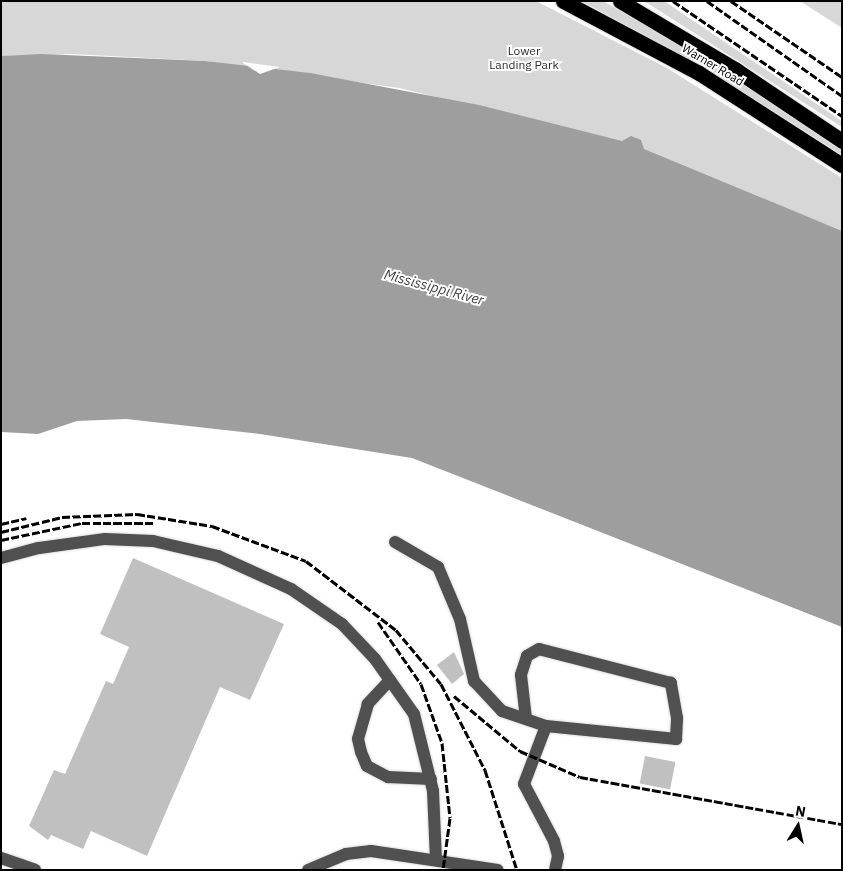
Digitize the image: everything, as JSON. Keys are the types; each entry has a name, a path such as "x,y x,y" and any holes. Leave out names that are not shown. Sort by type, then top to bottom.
{"highway":[{"name":"Warner Road","path":"563,1 699,73 842,165"},
{"name":"Warner Road","path":"620,1 714,56 842,141"}],"street":[{"path":"1,558 39,548 105,539 153,541 218,556 291,589 342,624 390,680 414,714 430,779 436,858"},
{"path":"395,542 438,566 460,618 474,681 502,711 546,726 676,739 671,683 539,649 527,656 521,675 526,719"},
{"path":"390,680 364,713 358,739 361,752 367,766 388,778 430,779"},
{"path":"546,726 524,784 554,841 558,856 555,870"},
{"path":"308,870 346,854 371,851 436,858 498,870"},
{"path":"1,858 35,870"}],"green space":[{"name":"Lower Landing Park","path":"1,1 536,1 667,68 842,178 842,231 622,142 399,88 205,61 72,54 1,56"},
{"path":"581,1 603,1 714,65 842,151 842,155 700,65"},
{"path":"644,1 664,1 842,121 842,127"},
{"path":"800,1 842,1 842,28"}],"water":[{"name":"Mississippi River","path":"42,54 205,61 310,73 479,105 622,141 631,136 641,140 644,149 842,231 842,627 412,458 260,434 126,419 77,421 38,434 1,432 1,56"}],"pier":[{"path":"243,62 280,67 260,74"}],"building":[{"path":"133,558 284,624 250,700 220,687 147,856 91,831 83,849 51,835 48,840 29,826 54,770 65,774 106,681 113,684 129,647 100,634"},
{"path":"454,652 464,674 452,684 437,665"},
{"path":"645,756 675,762 670,789 640,783"}],"railway":[{"path":"673,1 842,116"},
{"path":"707,1 842,96"},
{"path":"731,1 842,77"},
{"path":"1,532 62,517 137,514 212,526 306,561 396,630 441,684 485,770 517,870"},
{"path":"1,524 26,518"},
{"path":"1,540 82,523 154,523"},
{"path":"378,622 421,684 442,743 450,818 443,870"},
{"path":"454,696 520,751 580,777 842,824"}]}
